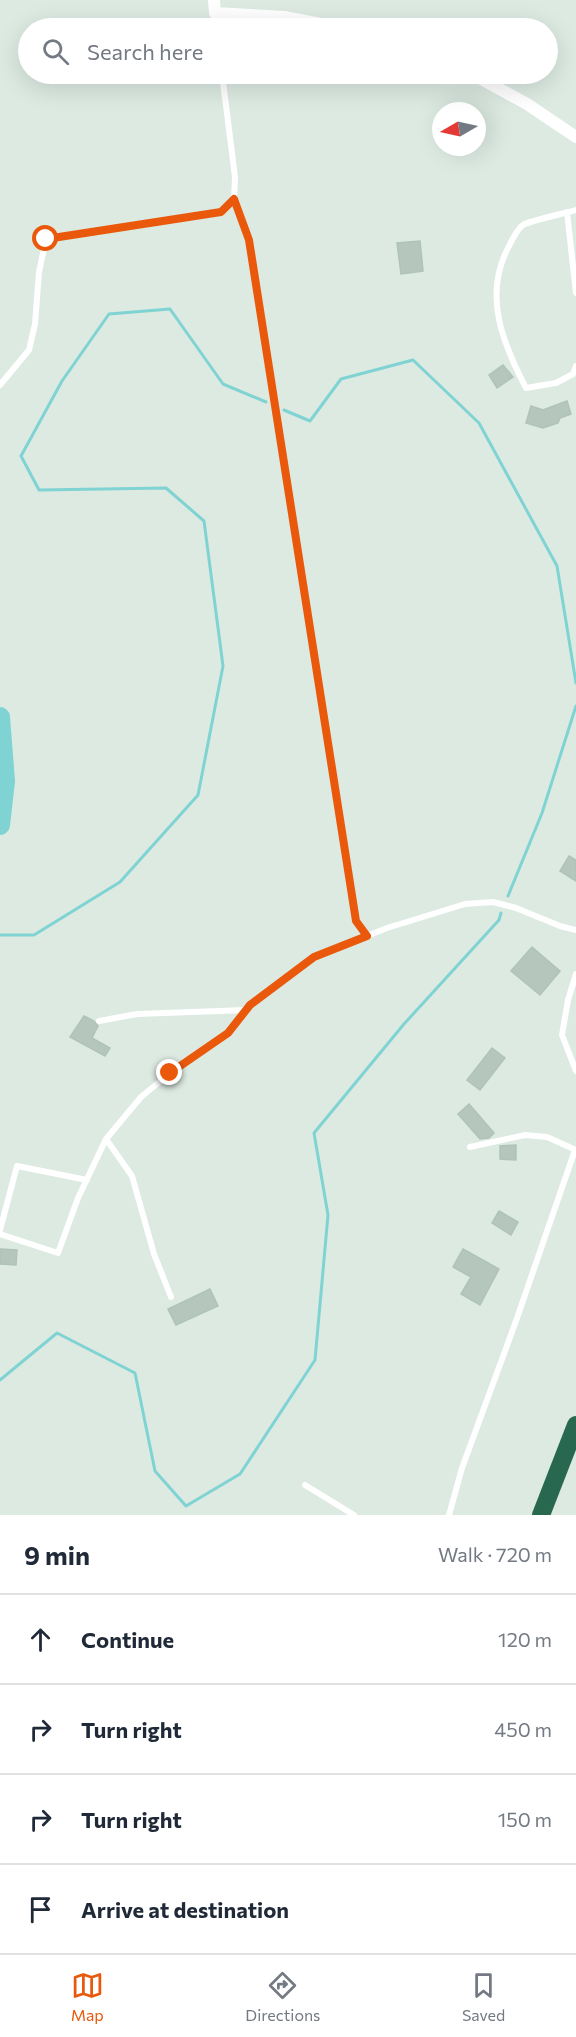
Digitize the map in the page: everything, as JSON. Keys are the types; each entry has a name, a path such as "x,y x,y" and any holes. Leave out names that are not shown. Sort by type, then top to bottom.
{"highway":[{"path":"541,1515 576,1425"}],"street":[{"path":"215,6 289,18"},
{"path":"490,84 527,104 576,137"}],"lane":[{"path":"223,84 235,177 234,199 249,240 356,921 367,936"},
{"path":"0,385 29,350 35,324 39,272 46,239 221,212 234,199"},
{"path":"576,210 523,225 499,267 495,301 512,362 526,388 556,383 573,374 576,366"},
{"path":"567,212 573,246 576,293"},
{"path":"87,1180 17,1166 0,1232 58,1252 78,1198 87,1180 105,1139 141,1097 170,1073 228,1033 246,1010 314,957 422,916 465,904 493,902 576,930"},
{"path":"576,974 568,1000 562,1035 576,1071"},
{"path":"99,1021 137,1014 246,1010"},
{"path":"448,1515 462,1468 576,1150 547,1137 525,1135 470,1147"},
{"path":"105,1139 132,1176 154,1254 171,1297"},
{"path":"305,1485 354,1515"}],"building":[{"path":"420,241 423,271 401,274 397,243"},
{"path":"503,365 513,377 497,388 489,375"},
{"path":"567,401 571,414 560,418 558,423 543,428 526,423 531,406 543,410"},
{"path":"569,856 576,860 576,881 560,871"},
{"path":"532,947 560,971 540,995 511,971"},
{"path":"84,1016 98,1026 92,1038 110,1048 105,1056 70,1037"},
{"path":"492,1048 505,1058 480,1090 467,1080"},
{"path":"469,1104 494,1133 489,1138 480,1139 458,1114"},
{"path":"516,1145 516,1160 500,1159 500,1146"},
{"path":"499,1211 518,1222 511,1235 492,1223"},
{"path":"0,1249 17,1250 16,1265 0,1264"},
{"path":"463,1249 499,1269 480,1305 461,1294 471,1277 453,1267"},
{"path":"210,1289 218,1306 176,1325 168,1309"}],"waterway":[{"path":"0,935 34,935 120,882 198,795 223,666 204,521 166,488 39,490 21,456 62,381 109,314 170,309 223,384 266,402"},
{"path":"284,410 310,421 341,379 413,360 479,423 557,566 576,683"},
{"path":"508,896 542,813 576,706"},
{"path":"0,717 5,781 0,825"},
{"path":"0,1380 57,1333 135,1373 155,1471 186,1506 240,1474 315,1360 328,1215 314,1133 404,1024 499,920 501,913"}],"route":[{"path":"46,239 221,212 234,199 249,240 356,921 367,936 314,957 250,1005 228,1033 170,1073"}]}
